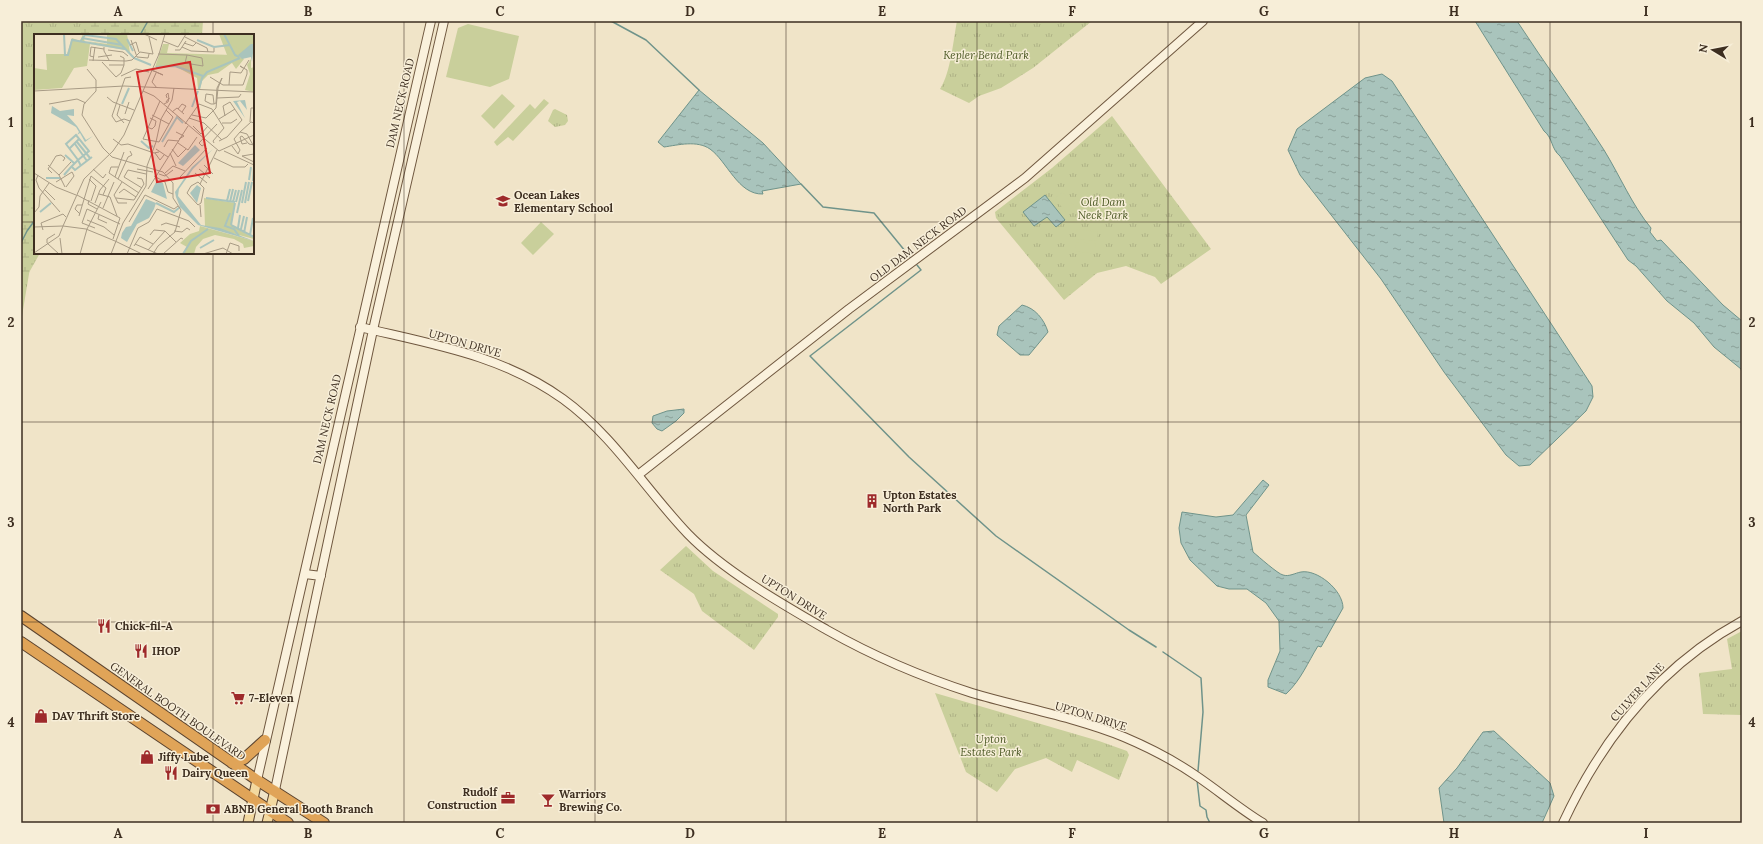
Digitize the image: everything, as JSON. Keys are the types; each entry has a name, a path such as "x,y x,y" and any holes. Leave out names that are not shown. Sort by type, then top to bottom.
{"highway":[{"name":"GENERAL BOOTH BOULEVARD","path":"21,616 232,763 324,823"},
{"path":"21,642 288,823"},
{"path":"232,763 244,759 265,740"}],"main road":[{"name":"DAM NECK ROAD","path":"248,823 265,740 305,574 360,327 431,21"},
{"path":"268,823 373,330 444,21"},
{"name":"OLD DAM NECK ROAD","path":"638,475 849,309 1025,178 1203,21"},
{"path":"410,113 422,116"},
{"name":"UPTON DRIVE","path":"360,327 470,353 503,365 529,378 563,399 580,412 611,443 687,532 713,557 825,629 879,657 944,683 1108,731 1143,745 1179,765 1244,812 1263,823"},
{"path":"305,574 320,576"},
{"name":"CULVER LANE","path":"1563,823 1584,781 1627,718 1640,702 1673,669 1690,655 1742,621"}],"green space":[{"path":"21,21 123,21 116,34 34,34 34,244 21,322"},
{"path":"86,21 203,21 202,34 77,34"},
{"name":"Kepler Bend Park","path":"957,21 1092,21 1033,68 1001,88 979,96 969,103 940,89 947,74"},
{"path":"468,24 519,36 509,79 490,87 446,77 458,28"},
{"path":"502,94 515,106 494,129 481,116"},
{"path":"544,99 549,103 513,141 508,137 497,146 494,142 530,104 535,109"},
{"path":"555,109 567,115 568,121 565,125 555,127 548,121 553,110"},
{"name":"Old Dam Neck Park","path":"1112,116 1211,249 1161,284 1155,277 1126,266 1097,273 1064,300 996,218 995,212 1052,168"},
{"path":"34,142 34,254 39,254 26,278 21,278 21,178"},
{"path":"1063,192 1074,206 1066,213 1055,198"},
{"path":"541,222 554,234 533,255 521,243"},
{"path":"1077,229 1098,232 1097,241 1076,239"},
{"path":"1076,242 1096,244 1095,254 1075,251"},
{"path":"686,546 713,571 778,614 778,617 754,650 702,611 694,594 660,570"},
{"path":"1742,631 1742,715 1703,714 1699,673 1732,669 1727,639"},
{"name":"Upton Estates Park","path":"935,693 1099,741 1127,751 1129,755 1119,780 1077,760 1072,772 1046,758 1015,769 997,792 966,772"}],"water":[{"path":"1475,21 1517,21 1604,150 1632,200 1651,228 1650,232 1657,241 1661,240 1723,305 1742,321 1742,373 1741,369 1714,347 1694,323 1667,301 1636,266 1628,260 1555,150 1549,137"},
{"path":"1382,74 1392,81 1592,386 1593,397 1586,411 1530,465 1519,466 1506,455 1444,372 1381,279 1300,175 1288,150 1297,129 1365,78"},
{"path":"699,90 763,143 801,184 762,191 763,194 754,193 740,183 716,154 705,146 681,144 664,147 658,142"},
{"path":"1045,195 1065,220 1056,227 1047,217 1034,226 1023,212"},
{"path":"1022,305 1035,311 1044,323 1048,332 1029,355 1020,355 997,335 999,326"},
{"path":"684,409 684,413 676,421 662,431 657,429 652,423 653,416 667,411"},
{"path":"1263,480 1269,485 1246,515 1253,552 1273,569 1283,575 1288,576 1301,572 1307,572 1321,577 1339,594 1343,608 1321,647 1318,646 1300,677 1286,694 1268,687 1268,680 1280,651 1279,621 1266,603 1247,589 1229,589 1217,586 1190,560 1181,543 1179,528 1182,512 1216,517 1233,515"},
{"path":"1494,731 1550,783 1554,796 1542,823 1444,823 1439,788 1457,768 1483,732"}],"waterway":[{"path":"141,34 148,21"},
{"path":"611,21 646,40 699,90"},
{"path":"801,184 823,207 874,213 910,257"},
{"path":"21,243 34,221"},
{"path":"917,265 921,270 810,356 909,457 996,536 1129,630 1156,647"},
{"path":"1163,652 1201,678 1203,712 1198,771"},
{"path":"1197,780 1200,806 1206,810 1210,823"}],"place":[{"name":"Ocean Lakes Elementary School","path":"503,201"},
{"name":"Upton Estates North Park","path":"872,501"},
{"name":"Chick-fil-A","path":"104,626"},
{"name":"IHOP","path":"141,651"},
{"name":"7-Eleven","path":"238,698"},
{"name":"DAV Thrift Store","path":"41,716"},
{"name":"Jiffy Lube","path":"147,757"},
{"name":"Dairy Queen","path":"171,773"},
{"name":"Rudolf Construction","path":"508,798"},
{"name":"Warriors Brewing Co.","path":"548,800"},
{"name":"ABNB General Booth Branch","path":"213,809"}]}
